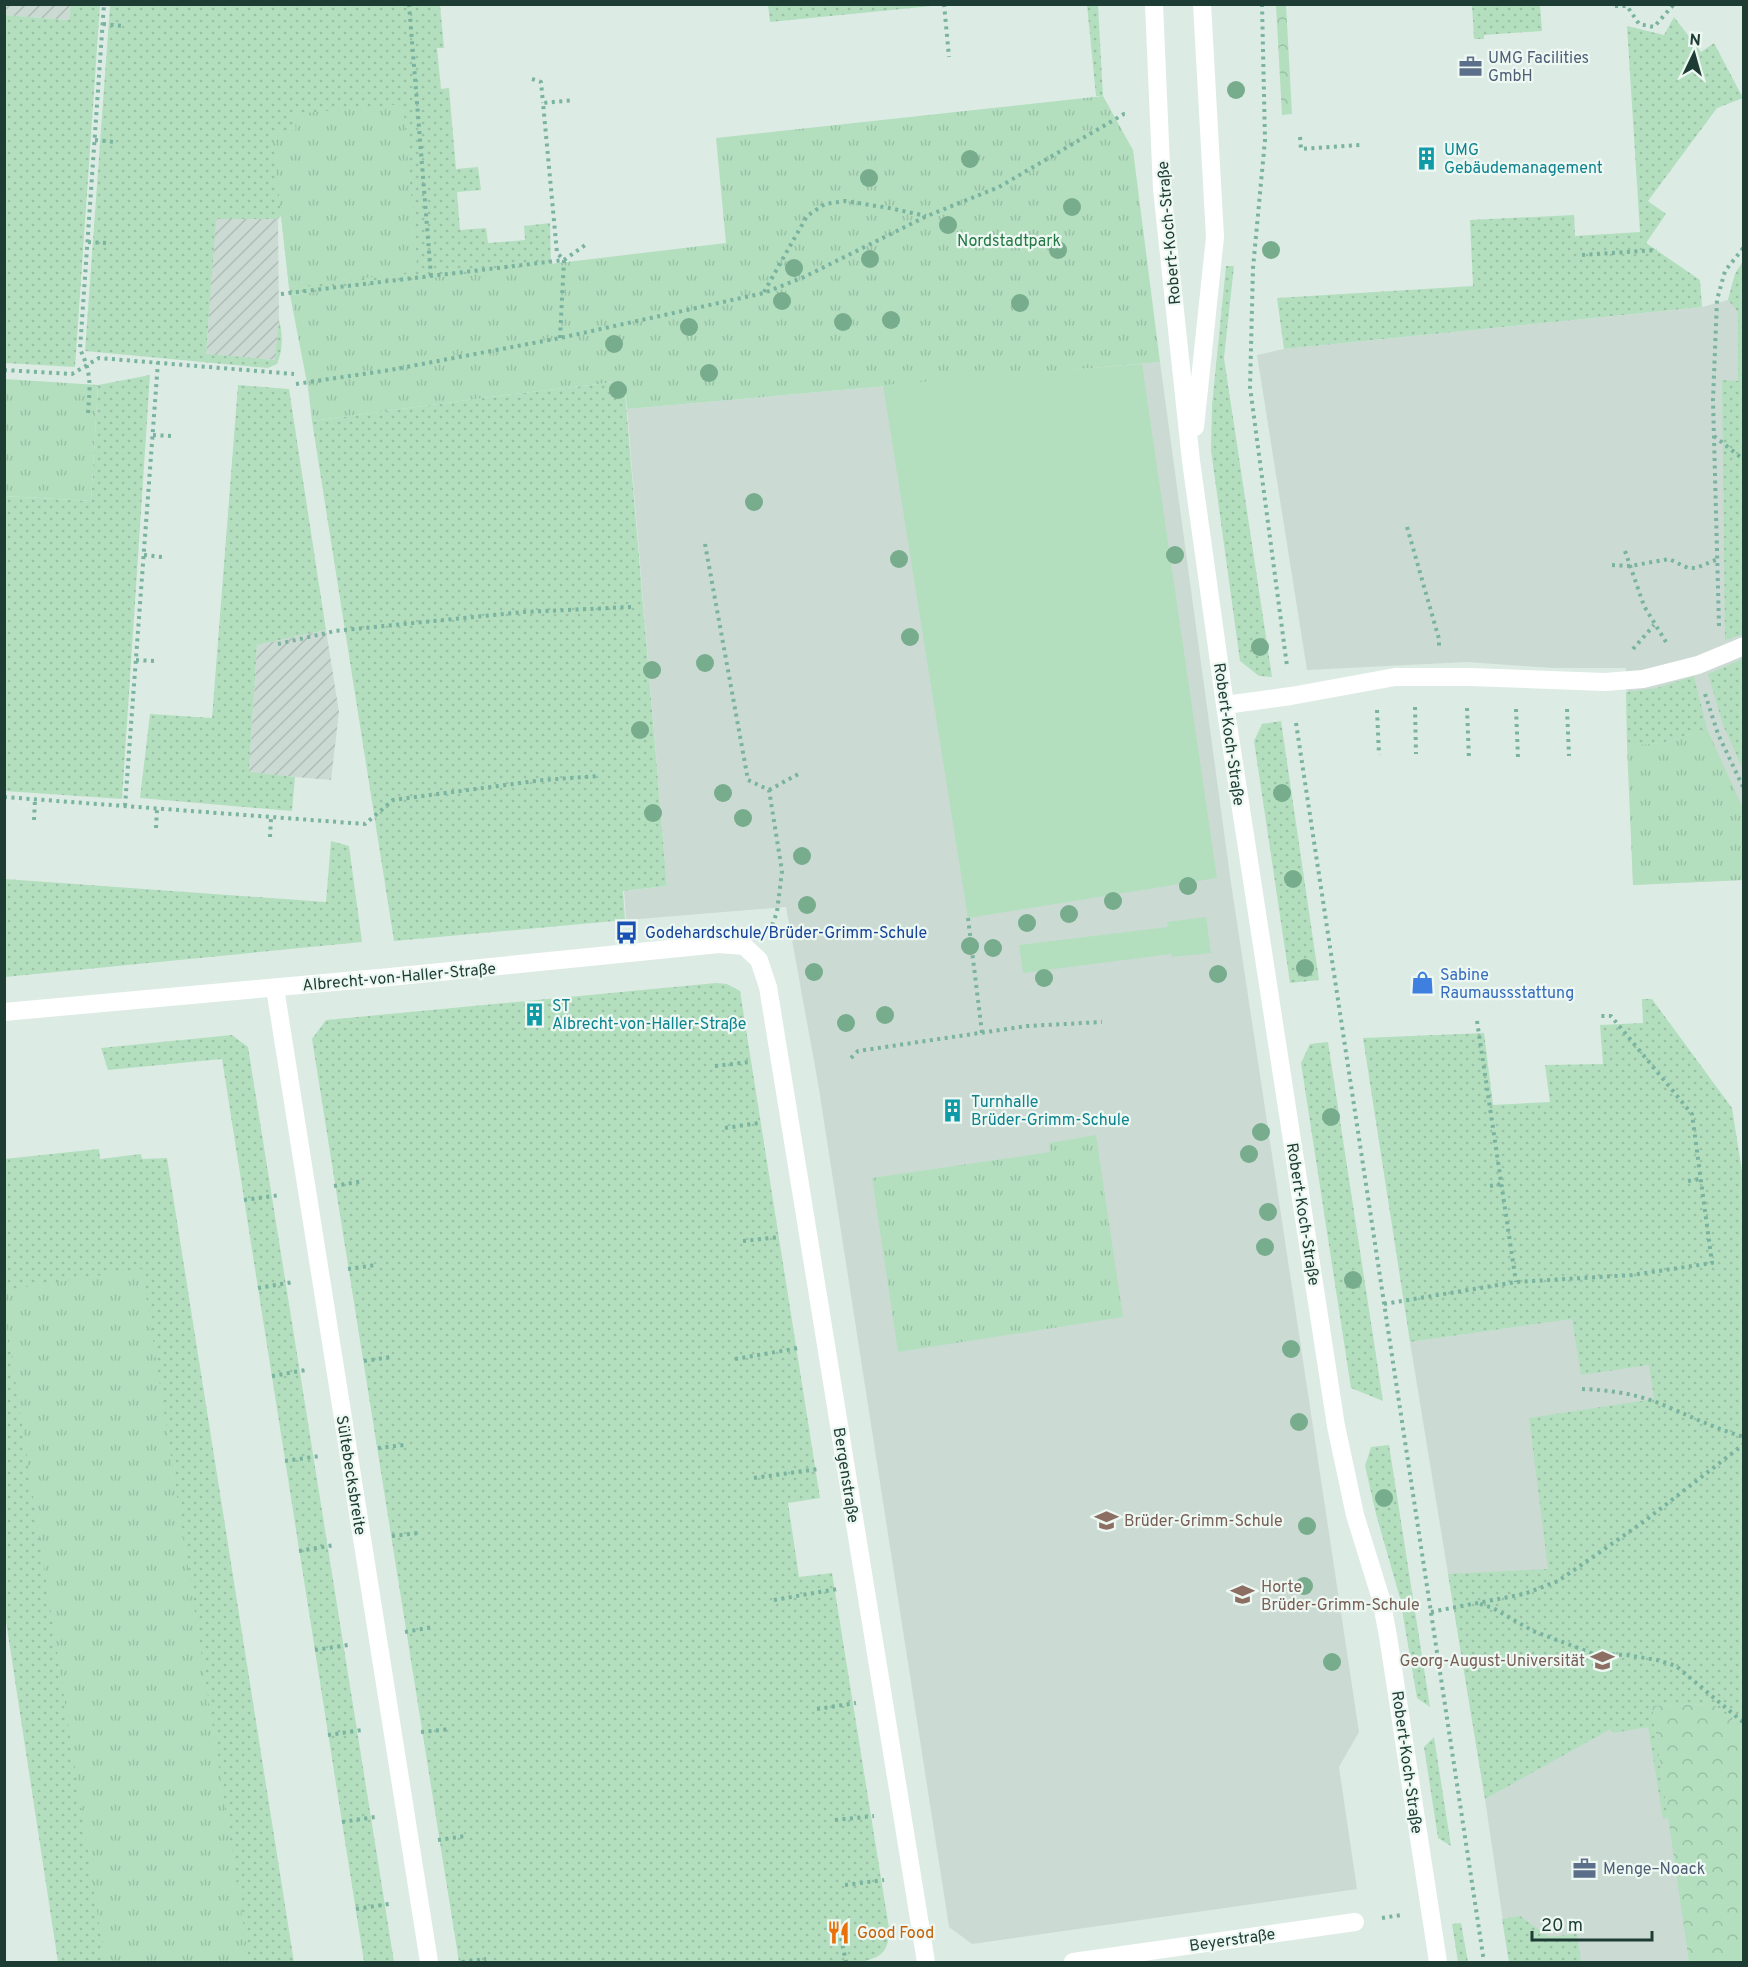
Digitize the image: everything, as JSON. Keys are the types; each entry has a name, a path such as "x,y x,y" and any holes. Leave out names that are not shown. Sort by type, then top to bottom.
{"street":[{"name":"Robert-Koch-Straße","path":"1154,4 1162,189 1191,461 1225,705 1336,1426 1355,1515 1381,1599 1438,1962"},
{"name":"Robert-Koch-Straße","path":"1191,461 1215,237 1202,4"},
{"path":"1225,705 1291,696 1375,680 1413,676 1605,682 1643,679 1690,666 1743,646"},
{"name":"Albrecht-von-Haller-Straße","path":"4,1012 719,944 744,946 759,960"},
{"name":"Bergenstraße","path":"759,960 768,987 926,1962"},
{"name":"Sültebecksbreite","path":"275,988 429,1962"},
{"name":"Beyerstraße","path":"1073,1962 1355,1922"}],"path":[{"path":"88,413 90,376 88,364 80,349 104,4"},
{"path":"409,4 431,276"},
{"path":"944,4 949,57"},
{"path":"1262,4 1265,140 1253,268 1250,387 1291,696 1484,1962"},
{"path":"1615,6 1628,6 1639,24 1653,27 1674,4"},
{"path":"103,24 123,26"},
{"path":"531,79 541,82 557,253 564,260 560,338"},
{"path":"543,103 574,100"},
{"path":"296,384 390,370 560,338 764,293 804,277 927,216 999,186 1124,114"},
{"path":"1300,138 1301,149 1360,145"},
{"path":"95,140 114,142"},
{"path":"764,293 807,216 825,204 845,201 927,216"},
{"path":"88,242 106,243"},
{"path":"281,294 564,260 588,243"},
{"path":"1720,656 1713,400 1717,300 1725,271 1743,247"},
{"path":"1582,255 1657,250"},
{"path":"4,370 72,374 99,358 294,374"},
{"path":"125,806 158,362"},
{"path":"153,435 171,436"},
{"path":"1714,436 1743,460"},
{"path":"1407,527 1439,639 1439,677"},
{"path":"705,544 748,780 769,790"},
{"path":"1625,551 1644,606 1690,666 1743,789"},
{"path":"144,555 162,557"},
{"path":"1612,565 1630,566 1669,559 1688,568 1696,568 1718,559"},
{"path":"278,644 335,631 524,612 631,607"},
{"path":"136,660 154,662"},
{"path":"1413,676 1416,754"},
{"path":"1465,677 1469,760"},
{"path":"1515,678 1518,758"},
{"path":"1375,680 1378,755"},
{"path":"1566,681 1569,756"},
{"path":"769,790 802,772"},
{"path":"4,797 365,824 393,800 543,780 599,776"},
{"path":"759,960 777,912 782,871 769,790"},
{"path":"34,820 35,799"},
{"path":"156,828 157,808"},
{"path":"270,837 271,818"},
{"path":"968,918 982,1033"},
{"path":"1384,1304 1516,1282 1632,1275 1712,1263 1692,1114 1611,1016 1601,1016"},
{"path":"1477,1021 1516,1282"},
{"path":"851,1058 858,1051 1027,1026 1102,1022"},
{"path":"1688,1181 1700,1179"},
{"path":"1490,1186 1502,1184"},
{"path":"735,1359 826,1344"},
{"path":"1582,1389 1630,1394 1743,1437"},
{"path":"1431,1612 1524,1594 1558,1581 1642,1523 1743,1444"},
{"path":"754,1478 845,1466"},
{"path":"774,1600 864,1584"},
{"path":"1478,1604 1493,1608 1533,1631 1594,1654 1657,1660 1676,1666 1743,1723"},
{"path":"817,1709 883,1699"},
{"path":"835,1820 901,1813"},
{"path":"845,1885 912,1876"},
{"path":"1355,1922 1430,1910"},
{"path":"841,1938 846,1962"},
{"path":"462,1962 486,1959"}],"shaded area":[{"path":"5,5 71,5 70,20 5,15"},
{"path":"215,219 278,219 279,320 276,360 206,355"},
{"path":"1743,261 1743,880 1633,885 1626,668 1552,668 1467,662 1307,670 1257,355 1284,349 1702,307 1728,300 1735,274"},
{"path":"1160,362 1230,876 1359,1732 1339,1767 1357,1889 972,1944 949,1927 818,1083 786,907 626,920 624,891 667,886 627,409"},
{"path":"326,630 339,712 331,780 249,773 257,645"},
{"name":"Georg-August-Universität","path":"1618,1312 1743,1337 1743,1962 1509,1962 1485,1799 1410,1342"}],"green space":[{"path":"768,4 942,5 770,22"},
{"path":"71,5 100,5 75,367 5,363 5,15 69,20"},
{"path":"110,5 440,5 444,48 437,48 441,89 449,88 456,169 478,167 481,190 457,192 460,230 486,228 488,243 525,240 524,226 550,223 551,265 290,295 281,216 278,219 216,219 206,354 275,360 279,320 282,342 277,364 268,368 85,351"},
{"path":"1087,5 1098,5 1103,96 1096,96"},
{"path":"1276,5 1286,5 1292,114 1282,115"},
{"path":"1472,5 1540,5 1542,31 1484,35 1484,39 1474,39"},
{"path":"1674,17 1701,52 1714,43 1743,98 1717,108 1648,201 1666,214 1646,243 1700,280 1702,307 1284,349 1277,298 1473,286 1470,220 1574,215 1575,236 1640,232 1627,26 1664,35"},
{"name":"Nordstadtpark","path":"1103,96 1133,150 1160,362 627,409 624,381 312,421 290,295 726,243 716,138"},
{"path":"403,104 418,271 289,288 272,132 296,130 294,114"},
{"path":"1743,261 1744,634 1725,640 1722,380 1738,381 1738,312 1728,300 1735,274"},
{"path":"1226,266 1234,266 1224,358 1272,677 1259,676 1240,661 1211,450 1212,405"},
{"path":"1142,364 1217,878 968,918 883,385"},
{"path":"150,375 122,799 5,791 4,496 91,501 98,385"},
{"path":"5,379 98,385 91,501 5,496"},
{"path":"624,381 667,886 623,891 625,920 394,941 312,421"},
{"path":"238,385 289,389 326,630 257,645 249,772 295,777 292,811 140,798 150,714 212,718"},
{"path":"1743,659 1743,770 1723,725 1708,674"},
{"path":"1694,676 1707,729 1662,743 1627,746 1626,692 1657,688"},
{"path":"1281,721 1319,980 1290,983 1254,741 1262,724"},
{"path":"1707,729 1743,808 1743,880 1633,885 1627,746 1662,743"},
{"path":"331,841 349,846 362,942 5,977 5,879 326,902"},
{"path":"1206,917 1211,953 1172,957 1171,954 1023,973 1019,945 1168,927 1167,922"},
{"path":"716,983 727,984 740,991 820,1498 788,1503 799,1577 832,1573 889,1928 888,1942 880,1955 861,1962 459,1962 312,1039 326,1020"},
{"path":"1642,999 1652,999 1732,1108 1744,1184 1743,1729 1713,1704 1652,1706 1668,1818 1663,1819 1648,1727 1613,1733 1611,1729 1485,1799 1448,1574 1548,1569 1529,1418 1654,1399 1649,1365 1581,1375 1572,1319 1410,1342 1363,1038 1484,1033 1493,1105 1550,1102 1545,1065 1603,1064 1600,1025 1643,1023"},
{"path":"232,1035 248,1047 394,1962 364,1962 222,1059 108,1070 101,1048"},
{"path":"1328,1042 1383,1401 1351,1388 1301,1063 1310,1044"},
{"path":"1096,1135 1123,1317 898,1352 872,1178 1050,1152 1049,1143"},
{"path":"99,1149 100,1159 141,1154 142,1159 167,1158 294,1962 58,1962 5,1615 4,1159"},
{"path":"142,1269 249,1962 105,1962 5,1314 5,1290"},
{"path":"1389,1445 1430,1707 1417,1698 1400,1598 1365,1466 1371,1447"},
{"path":"1713,1704 1743,1729 1743,1962 1689,1962 1652,1706"},
{"path":"1434,1737 1451,1846 1438,1838 1424,1747"},
{"path":"1520,1916 1549,1937 1577,1934 1581,1962 1509,1962 1502,1919"},
{"path":"1461,1923 1468,1962 1458,1962 1452,1924"}],"place":[{"name":"UMG Facilities GmbH","path":"1470,66"},
{"name":"UMG Gebäudemanagement","path":"1426,158"},
{"name":"Godehardschule/Brüder-Grimm-Schule","path":"627,932"},
{"name":"Sabine Raumaussstattung","path":"1422,983"},
{"name":"ST Albrecht-von-Haller-Straße","path":"534,1014"},
{"name":"Turnhalle Brüder-Grimm-Schule","path":"953,1110"},
{"name":"Brüder-Grimm-Schule","path":"1106,1520"},
{"name":"Horte Brüder-Grimm-Schule","path":"1243,1595"},
{"name":"Georg-August-Universität","path":"1603,1660"},
{"name":"Menge–Noack","path":"1585,1868"},
{"name":"Good Food","path":"839,1932"}]}
